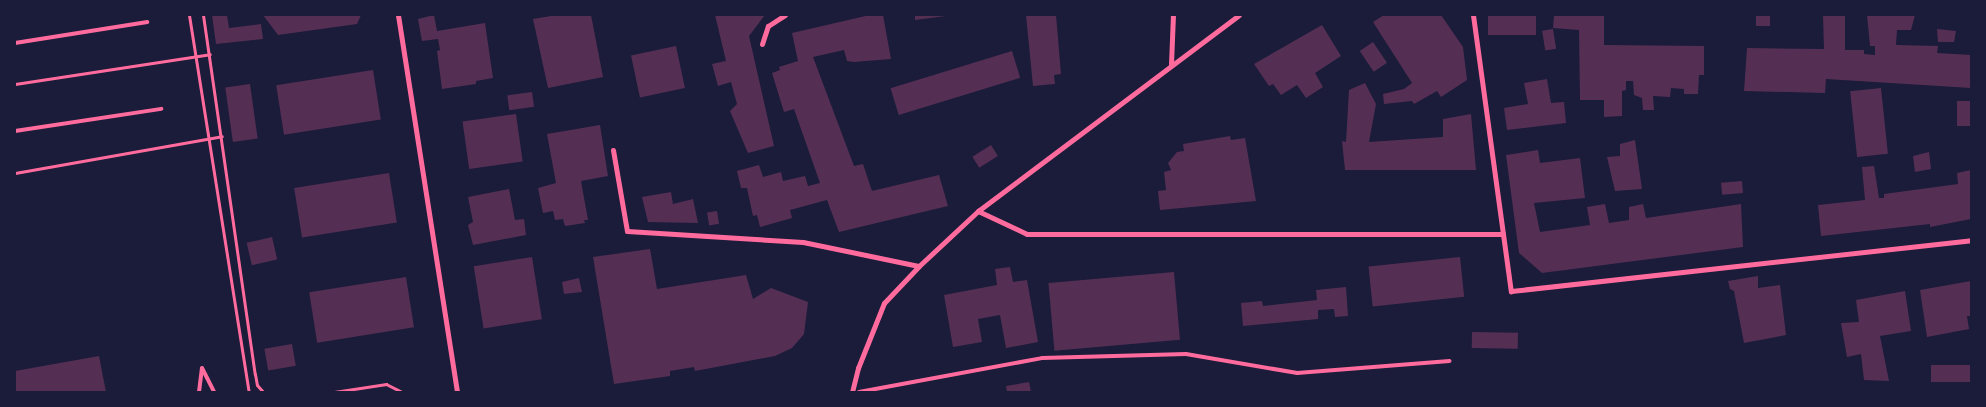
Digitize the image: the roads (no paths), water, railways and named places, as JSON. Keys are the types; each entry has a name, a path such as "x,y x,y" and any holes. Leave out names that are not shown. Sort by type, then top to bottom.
{"street":[{"path":"398,15 457,392"},
{"path":"762,44 768,26 785,15"},
{"path":"1171,64 1174,15"},
{"path":"852,392 884,303 919,266 978,211 1171,64 1239,15"},
{"path":"1473,15 1511,291 1971,240"},
{"path":"613,150 627,231 803,242 919,266"},
{"path":"978,211 1027,234 1503,234"}],"lane":[{"path":"15,43 147,22"},
{"path":"15,131 161,108"},
{"path":"859,392 1042,358 1186,354 1297,373 1450,361"},
{"path":"199,392 202,368 214,392"}]}
